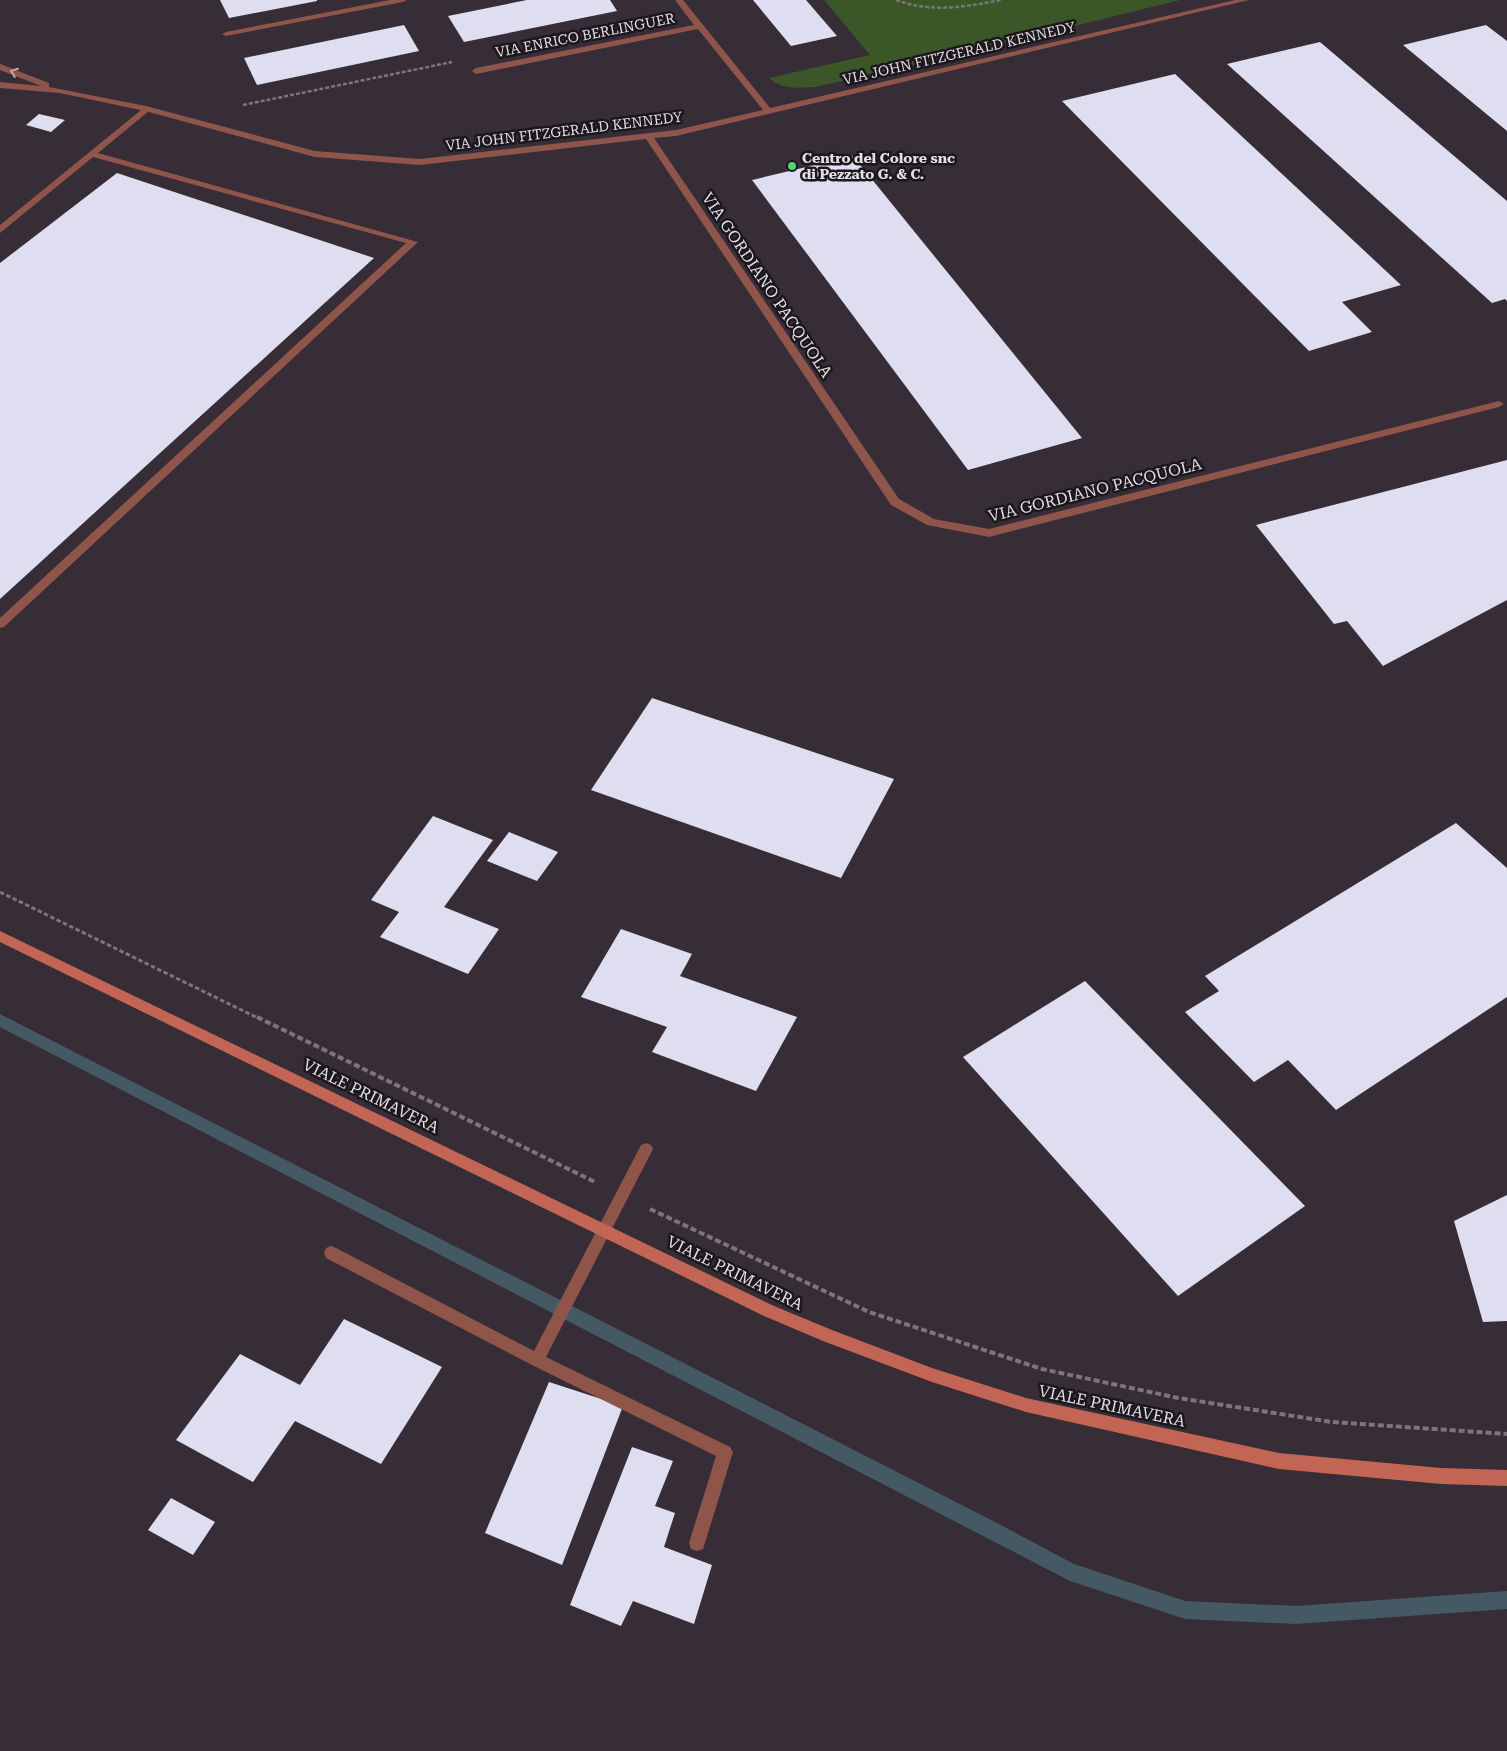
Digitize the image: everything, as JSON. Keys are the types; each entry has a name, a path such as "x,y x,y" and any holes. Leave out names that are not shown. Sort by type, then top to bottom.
{"main road":[{"name":"VIALE PRIMAVERA","path":"0,936 605,1229 768,1311 932,1375 1026,1405 1279,1461 1440,1476 1507,1478"}],"street":[{"path":"226,34 403,0"},
{"name":"VIA ENRICO BERLINGUER","path":"679,0 768,111"},
{"name":"VIA JOHN FITZGERALD KENNEDY","path":"0,85 60,90 146,109 315,154 420,162 649,137 1244,0"},
{"name":"VIA ENRICO BERLINGUER","path":"476,71 700,26"},
{"name":"VIA JOHN FITZGERALD KENNEDY","path":"0,67 60,90"},
{"path":"0,230 94,155 146,109"},
{"name":"VIA GORDIANO PACQUOLA","path":"649,137 895,502 931,522 989,533 1499,404"},
{"path":"0,624 413,242 94,155"},
{"path":"538,1360 646,1149"},
{"path":"331,1253 538,1360 725,1452 697,1543"}],"path":[{"path":"896,0 907,5 933,8 979,5 1001,0"},
{"path":"0,892 622,1196 870,1312 1042,1369 1178,1398 1332,1422 1507,1434"}],"green space":[{"path":"824,0 1180,0 949,57 815,87 803,88 779,85 769,78 870,55"}],"building":[{"path":"220,0 317,0 317,1 229,18"},
{"path":"527,0 610,0 617,11 464,42 448,16"},
{"path":"753,0 806,0 837,36 791,46"},
{"path":"404,25 419,51 257,85 244,58"},
{"path":"1486,25 1507,41 1507,131 1403,45"},
{"path":"1320,42 1507,201 1507,301 1505,299 1492,303 1227,64"},
{"path":"1175,74 1401,285 1342,302 1372,332 1309,351 1062,101"},
{"path":"39,114 65,120 51,132 26,125"},
{"path":"853,156 1082,438 968,470 752,180"},
{"path":"117,173 374,258 0,599 0,263"},
{"path":"1507,460 1507,600 1383,666 1347,621 1334,624 1256,525"},
{"path":"652,698 894,779 841,878 591,790"},
{"path":"433,816 493,840 444,907 499,929 468,974 380,937 399,912 371,900"},
{"path":"1456,823 1507,868 1507,997 1336,1110 1288,1060 1254,1082 1185,1012 1219,991 1205,976"},
{"path":"509,832 558,852 537,881 487,861"},
{"path":"621,929 692,954 680,976 797,1017 756,1091 652,1052 667,1027 581,997"},
{"path":"1085,981 1305,1206 1178,1296 963,1057"},
{"path":"1507,1195 1507,1321 1483,1322 1454,1221"},
{"path":"344,1319 442,1367 381,1464 295,1421 253,1482 176,1440 240,1354 300,1385"},
{"path":"549,1382 623,1406 562,1565 485,1533"},
{"path":"632,1447 673,1461 655,1506 675,1513 664,1547 712,1565 694,1624 633,1601 621,1626 570,1605"},
{"path":"171,1498 215,1522 193,1555 148,1530"}],"waterway":[{"path":"0,1020 987,1527 1070,1572 1185,1610 1296,1615 1507,1600"}],"place":[{"name":"Centro del Colore snc di Pezzato G. & C.","path":"792,166"}]}
